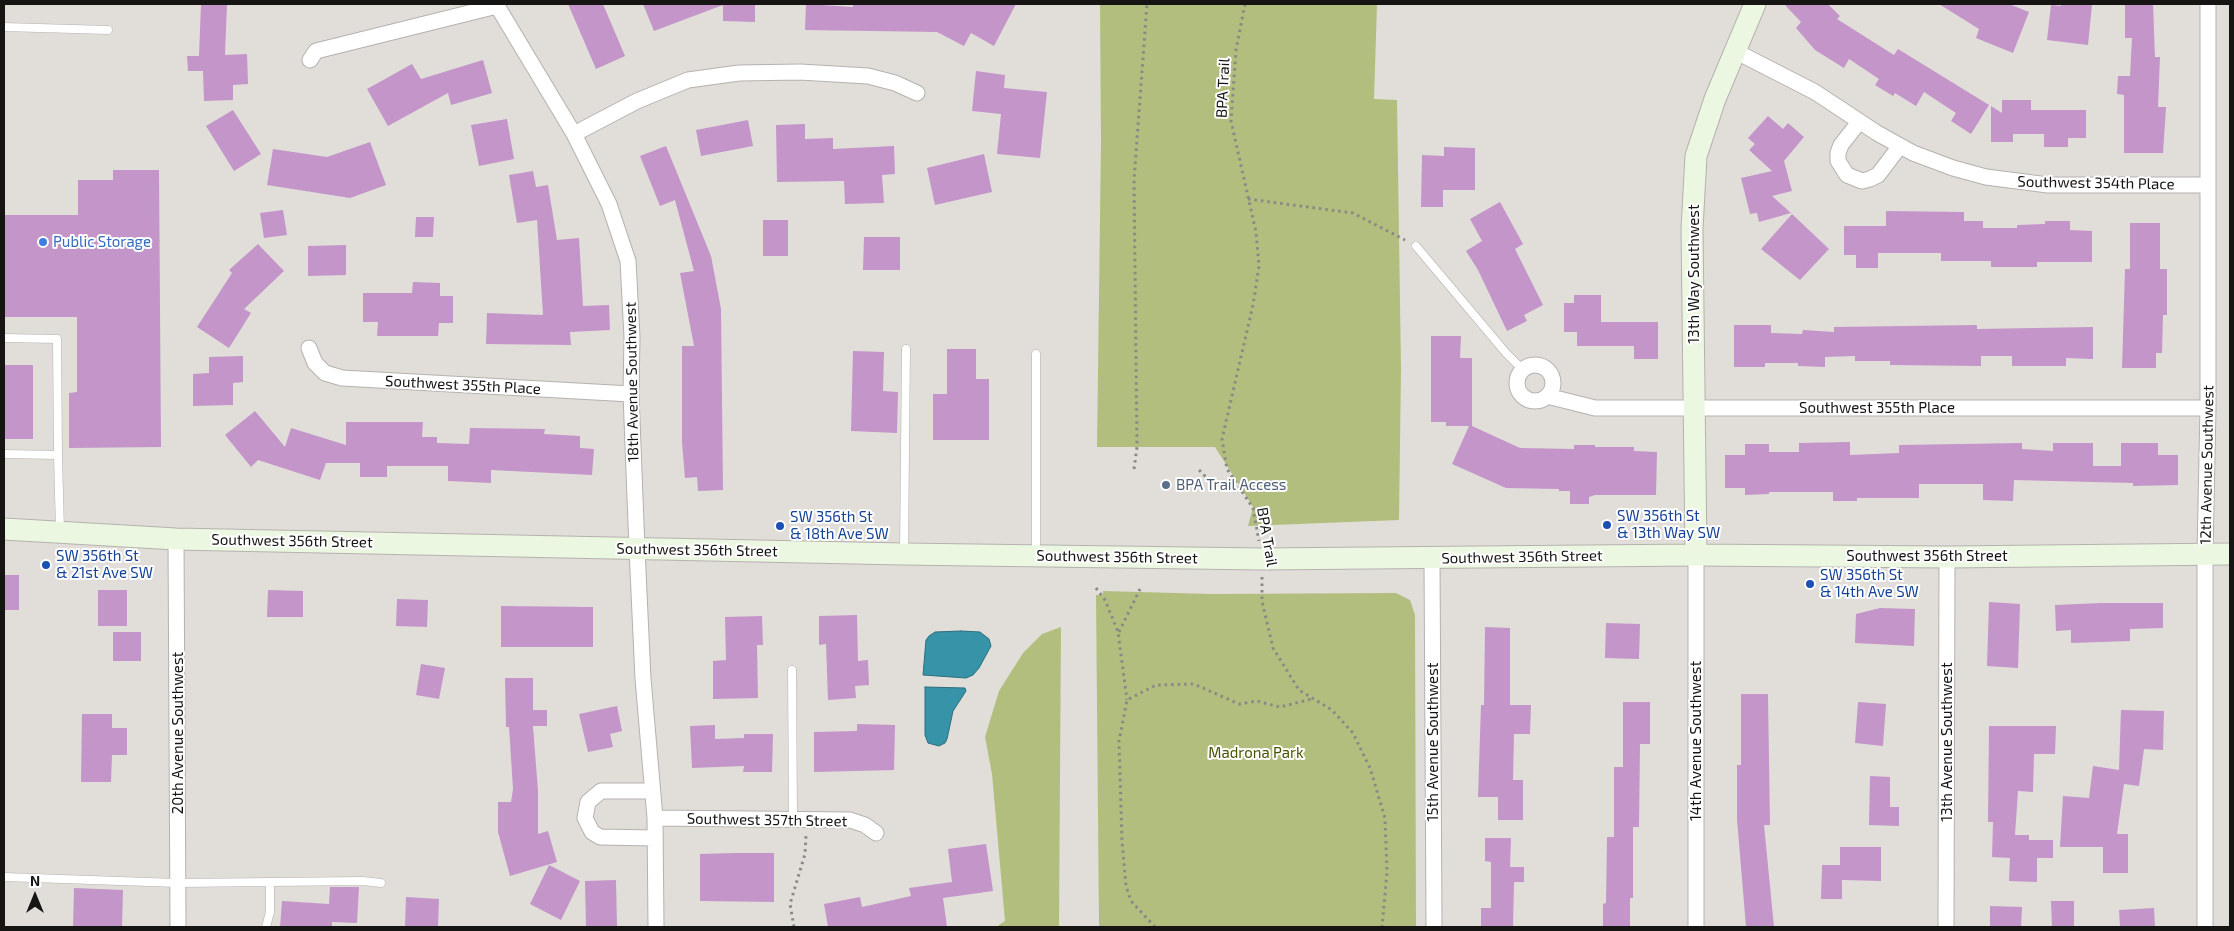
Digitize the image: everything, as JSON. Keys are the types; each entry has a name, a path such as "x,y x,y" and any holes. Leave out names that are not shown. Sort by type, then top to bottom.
{"main road":[{"name":"13th Way Southwest","path":"1696,555 1692,229 1696,156 1714,99 1733,50 1755,4"},
{"name":"Southwest 356th Street","path":"4,530 60,531 176,539 904,554 1262,559 1696,555 1947,557 2230,554"}],"street":[{"name":"12th Avenue Southwest","path":"2205,927 2208,4"},
{"path":"310,60 316,51 497,5"},
{"name":"18th Avenue Southwest","path":"497,5 574,134 610,204 628,261 632,337 631,394 643,679 655,818 656,927"},
{"name":"Southwest 354th Place","path":"1733,50 1815,92 1859,122 1900,146 1953,168 2015,182 2048,185 2208,184"},
{"path":"574,134 637,101 688,80 739,73 800,72 868,76 895,83 917,93"},
{"path":"1859,122 1841,145 1838,153 1841,169 1847,175 1862,181 1870,179 1878,174 1900,146"},
{"name":"Southwest 355th Place","path":"309,348 315,363 325,373 342,378 631,394"},
{"path":"1522,369 1535,364 1548,370 1553,383 1547,396"},
{"name":"Southwest 355th Place","path":"1522,369 1516,382 1521,395 1534,401 1547,396 1595,408 2208,408"},
{"name":"20th Avenue Southwest","path":"176,539 178,927"},
{"name":"14th Avenue Southwest","path":"1696,555 1696,927"},
{"name":"13th Avenue Southwest","path":"1946,927 1947,557"},
{"name":"15th Avenue Southwest","path":"1432,558 1434,927"},
{"path":"652,791 601,791 588,802 584,818 592,832 600,837 655,838"},
{"name":"Southwest 357th Street","path":"655,818 850,820 865,825 876,833"}],"lane":[{"path":"4,27 108,30"},
{"path":"1416,246 1506,353 1522,369"},
{"path":"4,338 57,339 60,531"},
{"path":"904,554 906,349"},
{"path":"1036,354 1036,555"},
{"path":"4,454 58,455"},
{"path":"792,670 800,820"},
{"path":"4,877 178,883 363,881 381,883"},
{"path":"266,927 270,912 270,882"}],"path":[{"path":"1134,469 1137,437 1134,180 1147,4"},
{"name":"BPA Trail","path":"1245,4 1236,50 1231,121 1256,232 1259,266 1253,306 1222,439 1227,469 1253,508 1262,559 1262,601 1273,648 1299,690 1332,710 1353,733 1370,768 1385,818 1388,872 1385,917 1382,927"},
{"path":"1248,199 1353,213 1416,246"},
{"path":"1199,470 1210,481 1219,483 1235,480"},
{"path":"1096,588 1105,600 1118,632 1126,700 1119,741 1122,841 1126,886 1131,901 1155,927"},
{"path":"1118,632 1140,589"},
{"path":"1126,700 1156,685 1194,684 1239,704 1258,701 1280,707 1313,699"},
{"path":"794,927 790,904 805,854 800,820"}],"green space":[{"path":"1100,4 1377,4 1374,99 1397,100 1401,369 1399,520 1248,526 1253,507 1215,447 1097,447 1101,142"},
{"name":"Madrona Park","path":"1103,591 1211,594 1396,593 1410,600 1415,615 1416,927 1099,927 1096,595 1103,595"},
{"path":"1061,627 1059,927 996,927 1005,921 992,774 985,737 999,691 1023,653 1042,634"}],"water":[{"path":"935,632 980,632 989,639 991,646 973,675 966,678 923,675 926,640 929,636"},
{"path":"925,687 965,688 966,691 953,711 947,739 945,743 939,746 928,743 925,735"}],"building":[{"path":"201,4 227,4 225,55 247,54 248,84 233,85 233,100 204,101 203,71 188,71 187,56 199,56"},
{"path":"568,4 603,4 625,56 596,69"},
{"path":"643,4 723,4 723,5 654,31"},
{"path":"723,4 755,4 755,22 723,21"},
{"path":"806,4 853,7 853,4 1016,4 994,46 971,33 964,46 937,32 805,30"},
{"path":"1784,4 1828,4 1840,16 1837,19 1894,55 1898,49 1989,105 1971,134 1951,121 1956,113 1924,92 1916,106 1895,93 1893,96 1875,85 1879,79 1849,59 1844,68 1815,50 1796,28 1801,22"},
{"path":"1939,4 2009,4 2029,12 2013,53 1976,38 1979,29"},
{"path":"2061,4 2092,5 2088,45 2047,40 2051,5 2061,6"},
{"path":"2125,4 2153,4 2155,57 2160,57 2158,107 2166,107 2163,153 2124,153 2124,95 2117,94 2118,76 2130,76 2132,38 2125,38"},
{"path":"483,60 492,93 451,105 448,93 388,126 367,89 412,64 421,79"},
{"path":"976,71 1005,75 1004,88 1047,92 1040,158 997,154 1001,114 972,111"},
{"path":"2002,100 2031,100 2031,110 2086,110 2086,138 2068,138 2068,147 2044,147 2044,134 2013,134 2013,142 1991,142 1991,106 2002,113"},
{"path":"233,110 261,154 234,171 206,126"},
{"path":"1768,116 1783,129 1788,123 1804,137 1784,161 1792,191 1772,196 1791,213 1759,222 1757,213 1750,214 1741,178 1772,171 1749,150 1755,144 1748,138"},
{"path":"507,119 514,159 479,166 471,125"},
{"path":"748,120 753,146 701,156 696,130"},
{"path":"805,124 805,139 833,138 833,149 894,146 895,174 882,175 884,203 845,204 844,181 777,182 776,125"},
{"path":"370,142 386,185 350,198 267,185 273,149 327,157"},
{"path":"666,146 711,256 721,309 723,490 698,491 697,477 685,478 682,442 682,346 694,346 680,273 694,271 675,200 660,206 640,156"},
{"path":"1444,147 1475,148 1475,190 1443,190 1443,207 1421,207 1422,155 1444,156"},
{"path":"984,154 992,192 935,205 927,168"},
{"path":"113,170 159,170 161,447 69,448 69,393 77,392 77,317 4,317 4,215 78,215 78,180 113,180"},
{"path":"533,171 536,187 548,185 557,240 579,238 583,306 609,305 610,330 570,332 571,345 486,344 487,313 543,315 537,220 517,223 509,175"},
{"path":"1500,202 1523,244 1515,249 1543,305 1524,315 1527,321 1507,331 1478,270 1466,251 1482,241 1470,219"},
{"path":"283,210 287,235 264,238 260,213"},
{"path":"1886,211 1964,212 1964,221 1983,221 1983,228 2017,228 2017,225 2045,224 2045,221 2070,221 2070,230 2092,231 2092,262 2037,262 2037,267 1991,267 1991,261 1941,261 1941,253 1878,253 1878,268 1856,268 1856,255 1844,255 1844,226 1886,226"},
{"path":"1792,214 1829,249 1800,280 1761,249"},
{"path":"416,217 434,217 433,237 415,237"},
{"path":"763,220 788,220 788,256 763,256"},
{"path":"2130,223 2160,223 2160,269 2167,269 2167,315 2163,315 2162,353 2156,353 2156,368 2122,368 2125,269 2130,269"},
{"path":"864,237 900,237 900,270 863,270"},
{"path":"258,244 284,271 244,309 251,313 229,348 197,327 232,273 229,270"},
{"path":"346,245 346,275 308,276 308,246"},
{"path":"413,282 440,283 440,296 453,296 453,323 439,323 438,336 377,336 378,322 363,322 363,293 412,293"},
{"path":"1574,295 1601,295 1601,322 1658,322 1658,359 1634,359 1634,346 1577,346 1577,332 1564,332 1564,303 1574,303"},
{"path":"1734,325 1771,325 1771,333 1802,334 1803,330 1834,332 1834,327 1977,325 1977,329 2093,327 2093,359 2066,358 2066,366 2012,366 2012,356 1981,356 1981,366 1890,365 1890,361 1855,361 1855,356 1825,357 1825,367 1798,366 1798,363 1765,363 1765,367 1734,367"},
{"path":"1431,336 1461,336 1460,358 1472,358 1472,426 1520,448 1574,449 1574,445 1595,445 1595,447 1634,447 1634,451 1657,452 1656,495 1595,495 1589,497 1589,504 1570,504 1570,491 1506,488 1452,464 1469,426 1446,426 1446,422 1431,422"},
{"path":"947,349 976,349 976,379 989,379 989,440 933,440 933,394 947,394"},
{"path":"853,351 884,352 883,391 898,392 897,433 851,431"},
{"path":"243,356 243,382 233,383 233,405 193,406 193,374 209,373 209,357"},
{"path":"4,365 33,365 33,439 4,439"},
{"path":"255,411 285,447 291,428 346,445 346,422 423,422 422,437 437,437 437,443 469,444 470,428 545,429 544,434 580,436 580,448 594,449 592,475 491,470 491,483 448,481 448,466 387,466 387,477 360,477 360,463 326,463 320,480 258,460 251,467 225,435"},
{"path":"1850,442 1850,455 1899,453 1899,445 2022,443 2022,449 2053,451 2053,443 2093,443 2093,466 2121,466 2121,443 2158,443 2158,455 2178,455 2178,485 2133,486 2133,483 2014,480 2013,501 1983,500 1983,484 1919,484 1919,498 1857,498 1857,501 1833,501 1833,492 1769,492 1769,494 1745,495 1745,488 1725,488 1725,455 1745,455 1745,444 1769,444 1769,452 1799,452 1799,443"},
{"path":"4,575 19,575 19,610 4,610"},
{"path":"98,590 127,590 127,626 98,626"},
{"path":"268,590 303,591 303,617 267,617"},
{"path":"397,599 428,600 427,627 396,626"},
{"path":"1989,602 2020,604 2018,668 1987,666"},
{"path":"2163,603 2163,628 2130,629 2130,641 2071,643 2071,630 2056,631 2055,605"},
{"path":"501,606 593,607 593,647 501,647"},
{"path":"1880,608 1915,609 1914,646 1855,643 1856,614"},
{"path":"857,615 858,661 868,660 869,685 855,686 856,698 828,700 826,644 819,645 819,616"},
{"path":"762,616 763,645 757,645 758,698 713,699 713,661 726,660 725,617"},
{"path":"1606,623 1640,624 1639,659 1605,658"},
{"path":"1485,627 1510,628 1510,705 1531,705 1530,734 1514,734 1513,780 1523,780 1523,820 1498,820 1498,797 1478,797 1481,705 1484,705"},
{"path":"113,632 141,632 141,661 113,661"},
{"path":"421,664 445,668 439,699 416,695"},
{"path":"505,678 533,678 533,710 547,710 547,726 533,726 538,791 538,834 548,831 557,862 510,876 498,832 498,802 511,802 513,789 509,727 506,727"},
{"path":"1741,694 1768,694 1770,825 1764,825 1774,927 1746,927 1737,819 1737,765 1741,765"},
{"path":"1623,702 1650,702 1650,744 1640,744 1639,827 1633,827 1633,898 1630,898 1630,927 1603,927 1603,904 1606,903 1607,837 1614,837 1614,767 1623,767"},
{"path":"1858,702 1886,704 1883,746 1855,743"},
{"path":"617,706 622,731 610,734 613,747 588,752 579,714"},
{"path":"2121,710 2164,711 2163,750 2144,749 2139,786 2124,784 2117,834 2128,834 2128,873 2103,873 2103,847 2060,847 2063,796 2089,798 2093,766 2119,770"},
{"path":"82,714 112,714 112,728 127,728 127,755 112,755 111,782 81,782"},
{"path":"857,724 895,725 894,770 814,772 814,732 857,731"},
{"path":"715,725 715,739 744,738 744,734 773,734 772,772 743,772 744,766 692,768 690,726"},
{"path":"1989,726 2056,726 2055,754 2034,754 2033,792 2018,791 2015,835 2029,835 2029,840 2053,840 2053,858 2037,858 2037,882 2009,881 2010,858 1992,857 1993,822 1988,822"},
{"path":"1870,776 1890,777 1890,807 1899,807 1899,826 1869,825"},
{"path":"1485,838 1511,838 1510,867 1524,867 1524,882 1514,882 1513,927 1481,927 1481,908 1491,908 1491,862 1485,861"},
{"path":"986,844 993,891 943,898 947,927 828,927 824,904 860,897 862,907 911,896 909,888 952,882 948,849"},
{"path":"1840,847 1881,847 1881,881 1842,880 1842,899 1821,899 1822,865 1840,865"},
{"path":"774,853 774,902 700,901 700,854"},
{"path":"549,865 580,881 561,920 530,904"},
{"path":"616,880 617,927 586,927 585,881"},
{"path":"330,887 359,887 357,923 332,922 332,927 280,927 282,901 329,904"},
{"path":"74,888 123,890 122,927 73,927"},
{"path":"406,897 439,899 438,927 405,927"},
{"path":"2051,901 2074,901 2074,927 2052,927"},
{"path":"1990,906 2022,907 2021,927 1990,927"},
{"path":"2154,908 2155,927 2120,927 2119,910"}],"place":[{"name":"Public Storage","path":"43,242"},
{"name":"BPA Trail Access","path":"1166,485"},
{"name":"SW 356th St & 13th Way SW","path":"1607,525"},
{"name":"SW 356th St & 18th Ave SW","path":"780,526"},
{"name":"SW 356th St & 21st Ave SW","path":"46,565"},
{"name":"SW 356th St & 14th Ave SW","path":"1810,584"}]}
